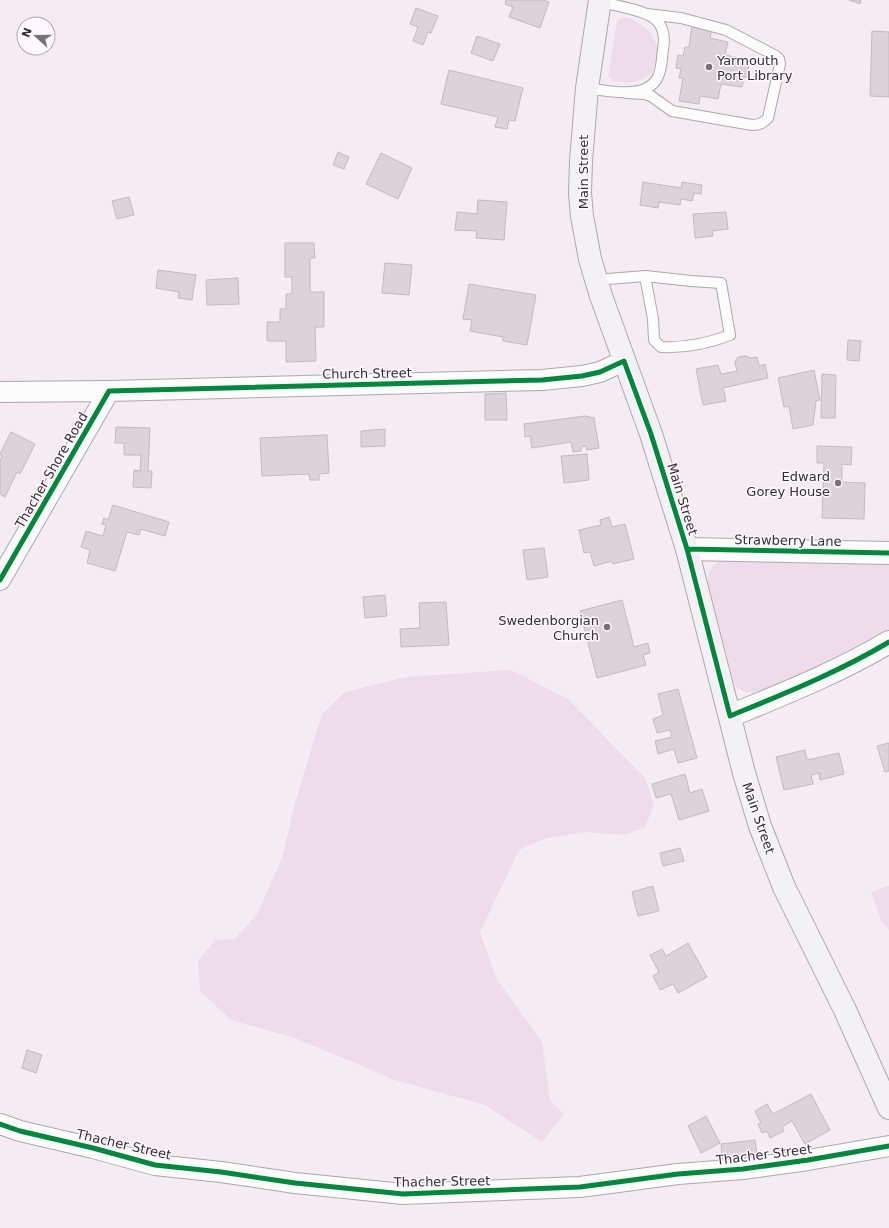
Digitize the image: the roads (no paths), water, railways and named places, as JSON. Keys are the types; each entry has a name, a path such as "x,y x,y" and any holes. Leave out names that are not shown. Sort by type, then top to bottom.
{"main road":[{"name":"Main Street","path":"600,1 582,133 580,193 585,236 596,280 651,434 687,549 748,790 766,844 798,916 845,1010 889,1108"}],"street":[{"name":"Church Street","path":"0,392 109,391 542,380 582,376 600,372 624,361"},
{"name":"Thacher Shore Road","path":"0,580 109,391"},
{"name":"Strawberry Lane","path":"687,549 889,553"},
{"path":"730,716 802,686 866,656 889,642"},
{"name":"Thacher Street","path":"0,1124 20,1131 93,1148 155,1165 221,1172 295,1183 403,1194 580,1187 678,1174 743,1169 808,1160 889,1146"}],"lane":[{"path":"587,88 645,94 651,96 668,109 679,112 759,125 768,118 780,64 779,59 776,56 726,30 681,18 647,14 600,1"},
{"path":"626,93 652,84 659,74 665,41 660,25 655,19 647,14"},
{"path":"596,280 645,276 721,283 730,336 712,342 675,348 661,347 654,340 653,319 645,276"}],"place":[{"name":"Yarmouth Port Library","path":"709,67"},
{"name":"Edward Gorey House","path":"838,483"},
{"name":"Swedenborgian Church","path":"607,627"}]}
